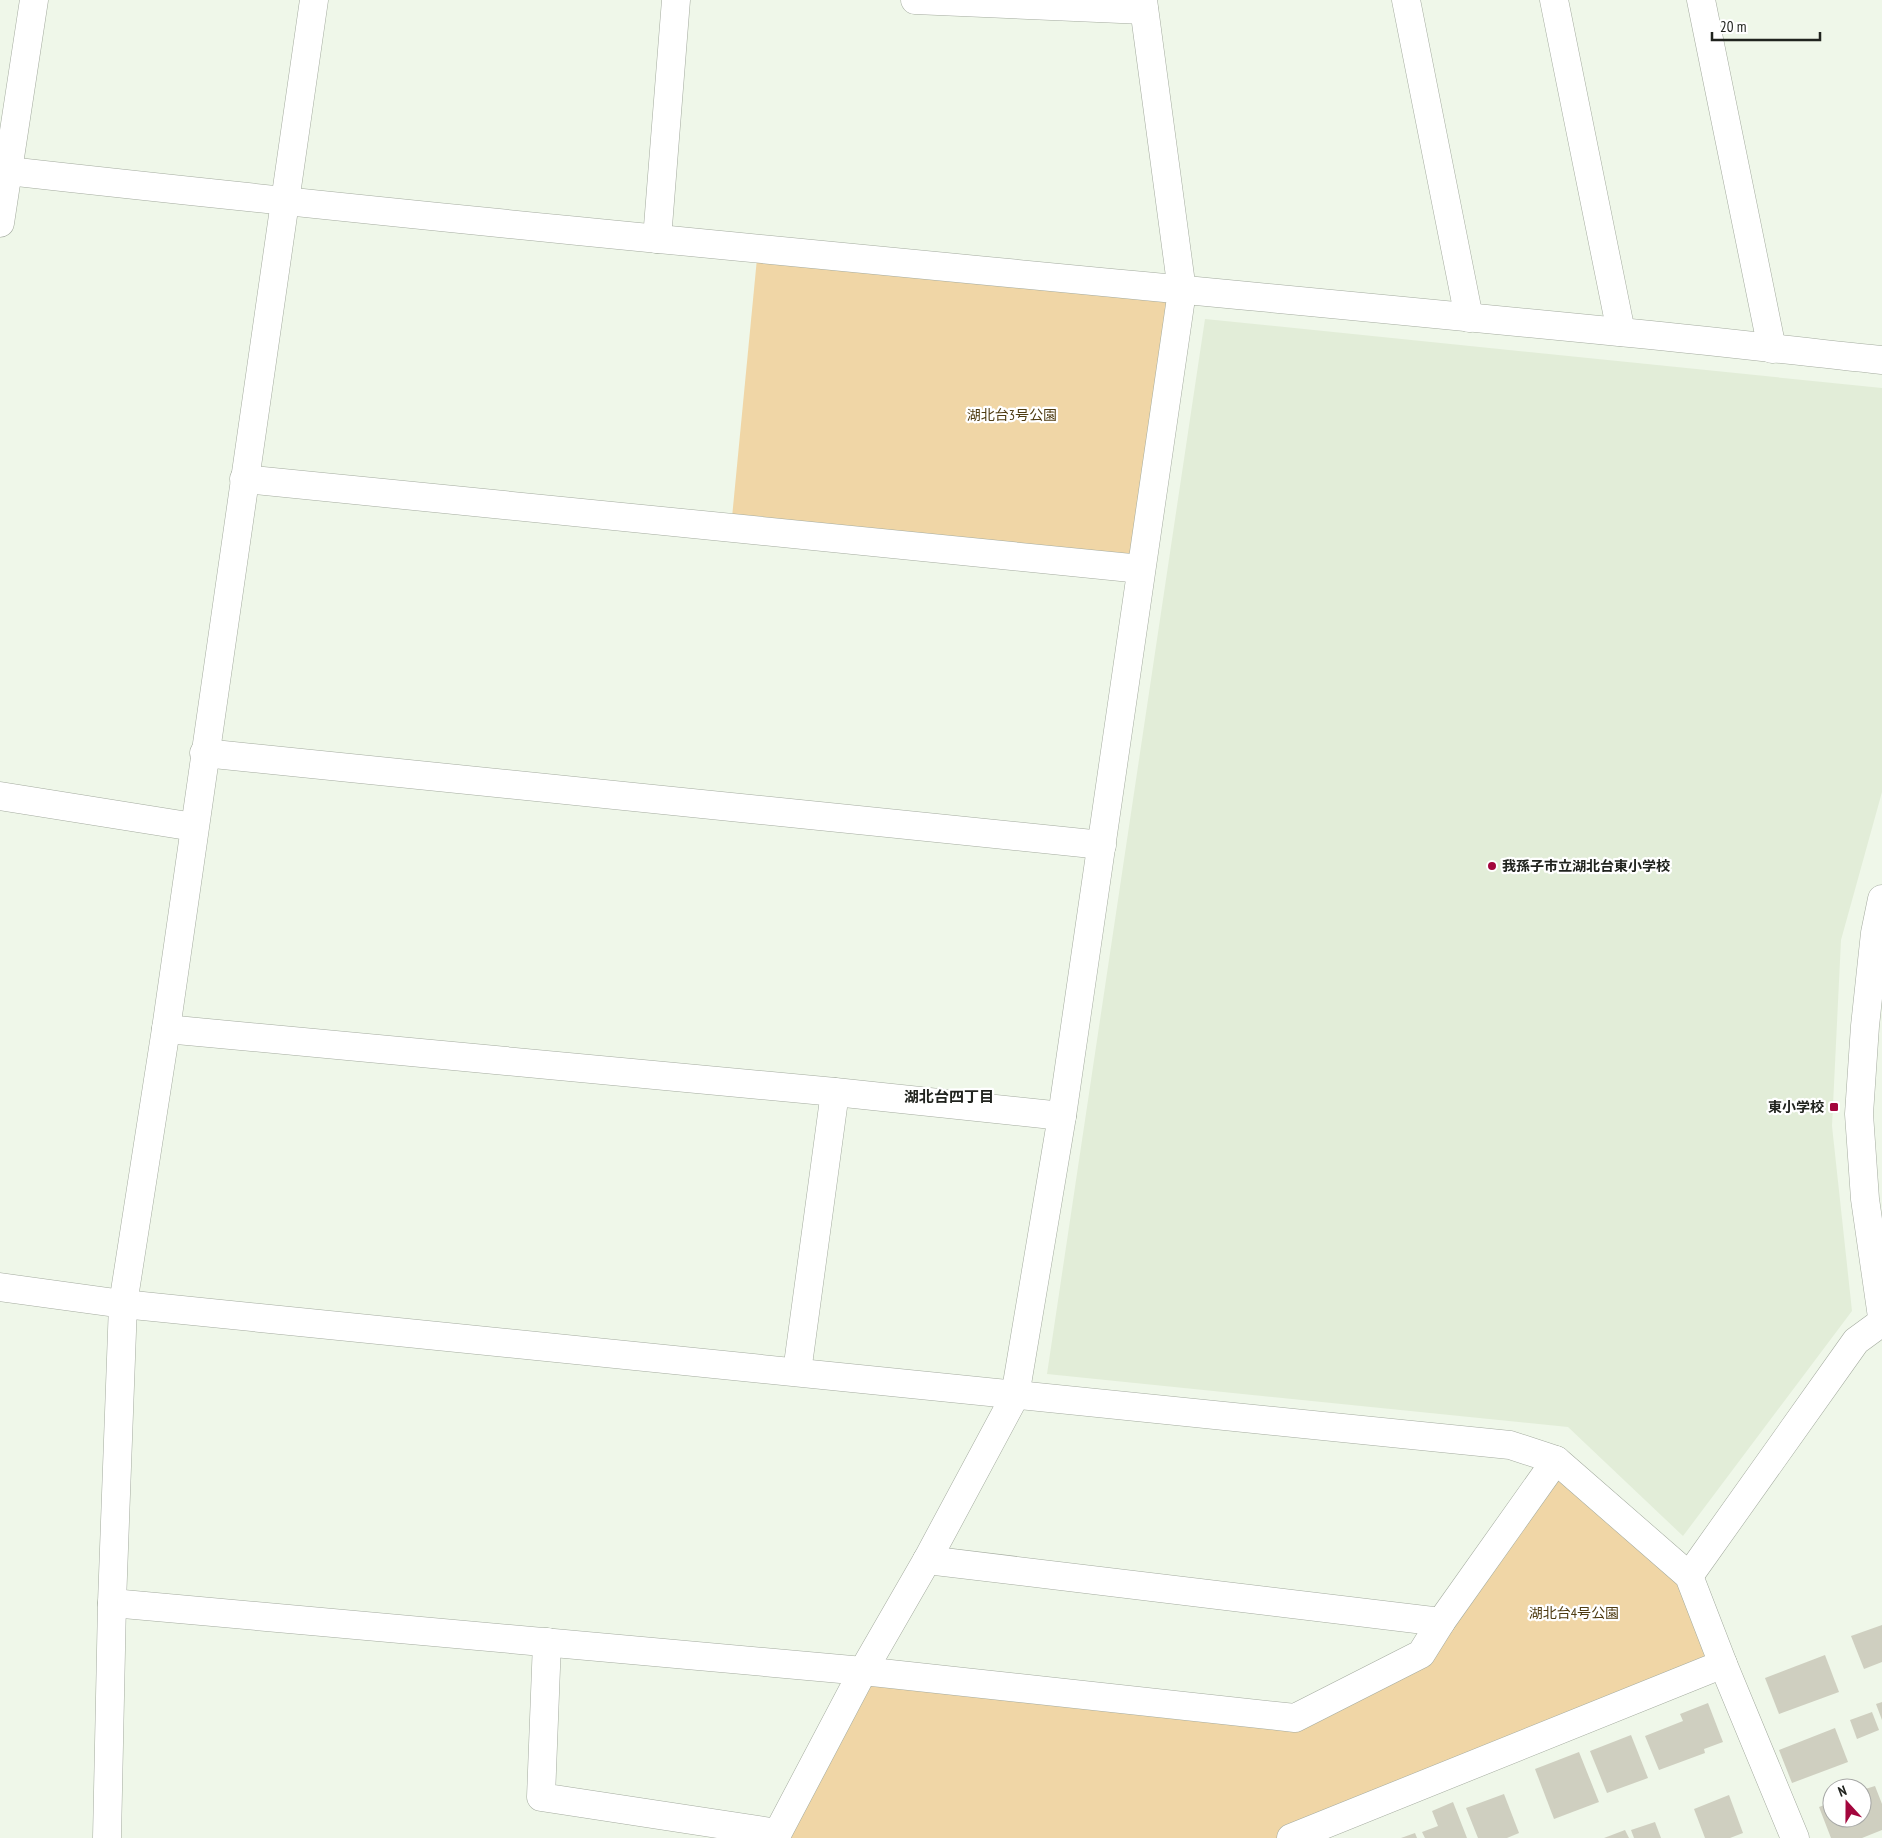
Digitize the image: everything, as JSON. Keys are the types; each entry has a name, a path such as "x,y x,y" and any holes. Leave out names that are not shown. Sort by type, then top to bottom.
{"street":[{"path":"0,223 34,0"},
{"path":"107,1838 112,1603 123,1304 166,1029 204,753 314,0"},
{"path":"657,238 676,0"},
{"path":"548,1642 541,1797 776,1835 863,1671 927,1560 1015,1396 1062,1116 1182,291 1143,5 915,0"},
{"path":"1406,0 1468,318"},
{"path":"1554,0 1621,332"},
{"path":"1701,0 1772,349"},
{"path":"8,171 284,202 1182,291 1621,332 1882,360"},
{"path":"244,479 1142,569"},
{"path":"204,753 1102,845"},
{"path":"0,796 194,827"},
{"path":"1881,1299 1865,1199 1859,1114 1873,1023 1875,933 1882,899"},
{"path":"166,1029 835,1092 1062,1116"},
{"path":"797,1372 835,1092"},
{"path":"0,1286 123,1304 1510,1445 1556,1460 1689,1576 1795,1838"},
{"path":"1689,1576 1856,1341 1882,1322"},
{"path":"112,1603 863,1671 1296,1718 1421,1654 1441,1622 1556,1460"},
{"path":"927,1560 1441,1622"},
{"path":"1291,1838 1723,1664"}],"shaded area":[{"name":"我孫子市立湖北台東小学校","path":"1205,319 1882,388 1882,792 1841,940 1832,1126 1852,1311 1683,1536 1568,1427 1047,1374"}],"green space":[{"name":"湖北台3号公園","path":"758,248 1182,291 1141,569 731,528"},
{"name":"湖北台4号公園","path":"1556,1460 1689,1576 1723,1664 1291,1838 775,1838 863,1671 1296,1718 1421,1654"}],"building":[{"path":"1882,1625 1882,1662 1864,1669 1851,1636"},
{"path":"1825,1655 1839,1692 1779,1714 1765,1678"},
{"path":"1882,1702 1882,1720 1876,1704"},
{"path":"1708,1703 1723,1742 1704,1749 1705,1753 1659,1770 1645,1736 1683,1721 1680,1714"},
{"path":"1872,1712 1879,1730 1857,1739 1850,1720"},
{"path":"1835,1728 1848,1762 1792,1783 1779,1750"},
{"path":"1631,1735 1648,1778 1607,1793 1590,1751"},
{"path":"1579,1752 1599,1802 1554,1819 1535,1769"},
{"path":"1875,1786 1882,1804 1882,1830 1862,1838 1831,1838 1827,1828 1872,1828 1872,1787"},
{"path":"1504,1794 1519,1833 1507,1838 1478,1838 1466,1808"},
{"path":"1729,1795 1743,1833 1730,1838 1705,1838 1694,1809"},
{"path":"1453,1802 1467,1838 1425,1838 1422,1832 1438,1826 1432,1811"},
{"path":"1655,1822 1661,1838 1634,1838 1631,1830"},
{"path":"1625,1830 1629,1838 1604,1838"},
{"path":"1415,1833 1417,1838 1401,1838"}],"place":[{"name":"我孫子市立湖北台東小学校","path":"1492,866"},
{"name":"東小学校","path":"1834,1107"}],"district":[{"name":"湖北台四丁目","path":"949,1097"}]}
